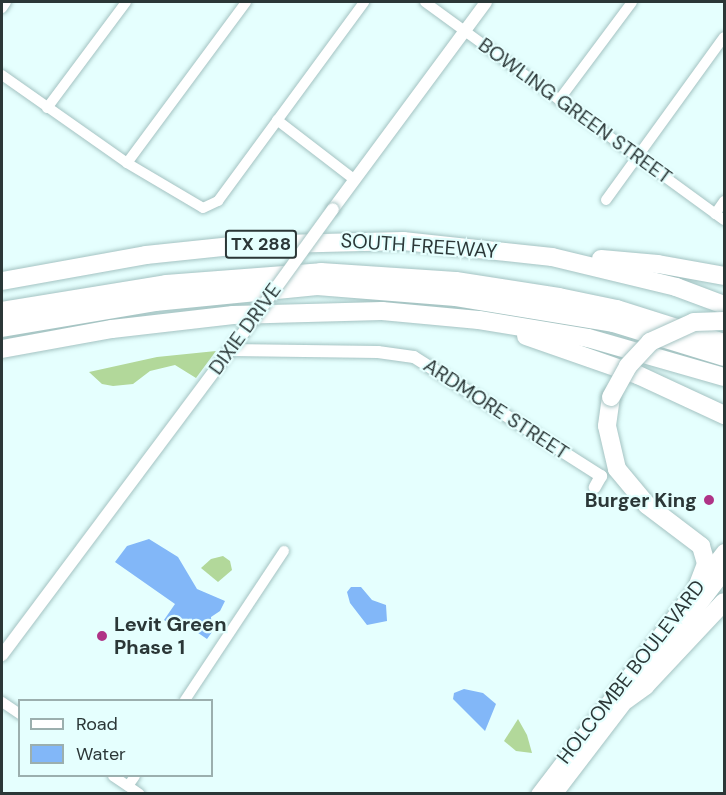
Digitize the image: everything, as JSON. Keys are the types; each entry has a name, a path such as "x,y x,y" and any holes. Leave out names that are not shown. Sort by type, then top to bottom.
{"highway":[{"name":"SOUTH FREEWAY","path":"2,281 146,255 337,240 403,241 522,253 609,270 724,305"},
{"path":"522,253 658,264 724,276"},
{"path":"2,311 166,284 321,272 456,281 560,297 617,309 724,343"},
{"path":"2,328 156,302 317,286 456,297 613,323 724,357"},
{"path":"2,349 112,329 233,315 382,311 479,320 588,338 724,377"},
{"path":"479,320 638,375 724,415"},
{"path":"697,587 706,564 701,546 646,505 617,469 607,426 611,397 628,366 650,342 694,322 724,321"},
{"path":"626,700 645,686 724,602"}],"main road":[{"name":"HOLCOMBE BOULEVARD","path":"538,794 724,550"},
{"name":"HOLCOMBE BOULEVARD","path":"554,794 724,572"}],"street":[{"path":"2,8 6,2"},
{"path":"47,108 126,2"},
{"path":"126,163 246,2"},
{"path":"2,75 126,163 203,208 218,201 364,2"},
{"name":"BOWLING GREEN STREET","path":"425,2 720,217"},
{"name":"DIXIE DRIVE","path":"2,655 234,346 486,2"},
{"path":"559,100 632,2"},
{"path":"606,200 724,37"},
{"path":"276,120 355,180"},
{"path":"720,217 724,201"},
{"name":"ARDMORE STREET","path":"234,346 378,352 414,357 601,476 595,487"},
{"path":"185,699 284,550"},
{"path":"2,702 18,713"},
{"path":"114,777 140,794"},
{"path":"128,786 134,777"}],"green space":[{"path":"216,351 196,378 175,365 150,371 133,384 113,386 102,384 89,372 157,357"},
{"path":"223,556 230,561 232,570 218,582 201,568 211,559"},
{"path":"518,719 527,735 532,753 516,751 504,741"}],"water":[{"path":"149,539 178,557 197,589 225,601 220,611 211,617 212,632 207,639 176,618 174,626 164,620 175,604 115,562 127,546"},
{"path":"351,587 361,587 372,600 386,605 387,621 367,625 350,603 347,592"},
{"path":"464,689 483,693 496,704 485,731 453,699 454,693"}],"place":[{"name":"Burger King","path":"709,500"},
{"name":"Levit Green Phase 1","path":"102,636"}]}
